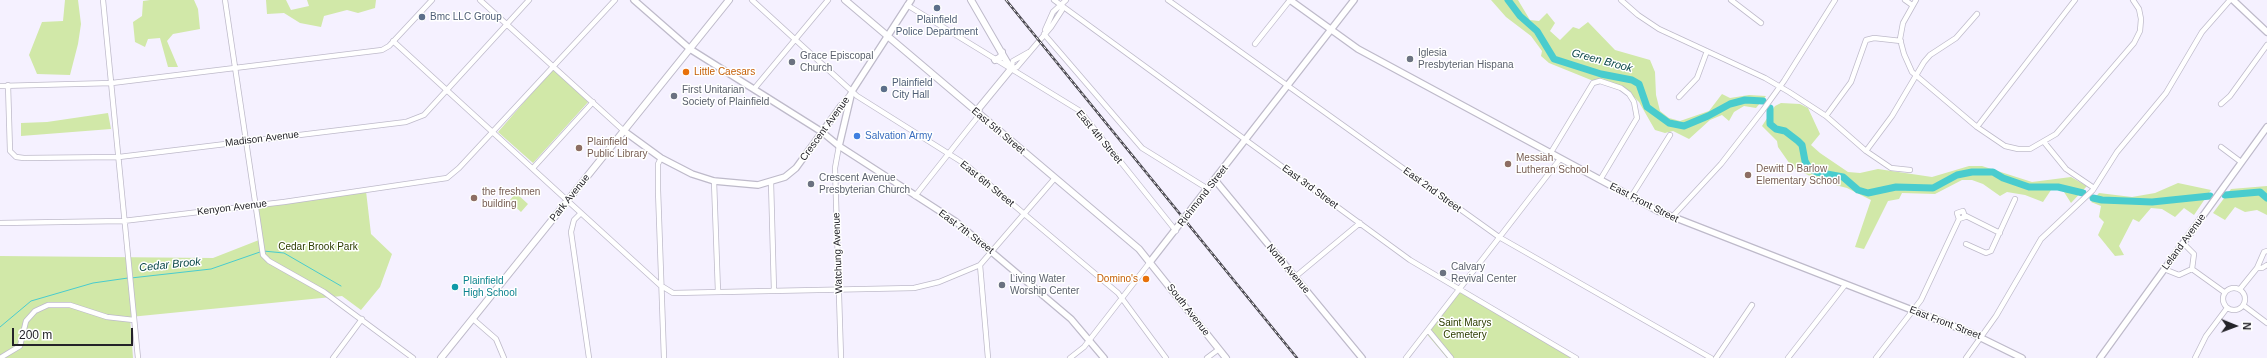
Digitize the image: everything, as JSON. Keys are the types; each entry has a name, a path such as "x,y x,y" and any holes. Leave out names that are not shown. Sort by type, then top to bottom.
{"main road":[{"name":"Park Avenue","path":"441,358 729,0"},
{"name":"East 5th Street","path":"845,0 1139,249 1150,262"},
{"path":"971,0 1011,69 979,108 978,114"},
{"path":"995,60 1000,57 1002,52"},
{"name":"South Avenue","path":"1150,262 1226,358"}],"street":[{"path":"103,0 138,358"},
{"path":"225,0 236,68 260,245 263,255 269,261 324,292 413,358"},
{"path":"0,86 112,84 382,50 393,41 432,0"},
{"path":"480,0 553,64 624,131"},
{"name":"Madison Avenue","path":"8,85 10,151 13,155 19,158 119,157 417,119 424,115 529,0"},
{"name":"Kenyon Avenue","path":"0,223 125,221 255,206 444,179 459,168 553,64 614,0"},
{"name":"East 7th Street","path":"634,0 690,49 822,132 839,146 955,221 1071,319 1104,358"},
{"name":"East 6th Street","path":"752,0 857,96 948,155 965,164 1118,293 1121,300 1166,358"},
{"path":"754,90 828,0"},
{"name":"Watchung Avenue","path":"841,358 835,168 839,146 852,91 886,36 911,0"},
{"name":"East 3rd Street","path":"1054,0 1410,260 1576,358"},
{"path":"1011,69 1017,67 1030,52 1044,34 1053,12 1066,0"},
{"name":"East 2nd Street","path":"1168,0 1499,237 1711,358"},
{"path":"1255,44 1290,0"},
{"name":"East Front Street","path":"1290,0 1331,31 1367,55 1631,197 1672,217 1982,338 2022,358"},
{"name":"Richmond Street","path":"1070,358 1089,339 1176,231 1354,0"},
{"path":"1621,0 1647,22 1780,87 1826,116 1866,151 1891,168 1910,170"},
{"path":"1731,0 1762,23"},
{"path":"1672,217 1720,164 1780,87 1835,0"},
{"path":"1905,0 1912,5"},
{"path":"1916,0 1903,22 1901,41 1908,65 1916,76 1977,127 1999,142 2012,148 2030,149 2056,134 2072,117 2138,37 2141,25 2141,15 2133,0"},
{"path":"1977,127 2075,0"},
{"path":"1966,358 1982,338 2001,309 2026,262 2041,239 2082,202 2093,189 2117,152 2166,93 2202,32 2231,0 2267,32"},
{"name":"East 4th Street","path":"907,6 1080,111 1176,231"},
{"path":"1866,151 1892,116 1930,55 1956,38 1977,14"},
{"path":"1044,34 1142,148 1208,189"},
{"path":"1826,116 1851,82 1866,40 1871,38 1901,41"},
{"path":"393,41 660,285 673,293 839,288 914,288 939,282 980,265 993,252 1055,178"},
{"path":"2221,104 2230,96 2267,45"},
{"path":"1679,97 1697,78 1707,51"},
{"path":"1550,154 1593,83 1600,81 1621,88 1629,94 1634,102 1637,118 1600,180"},
{"name":"Crescent Avenue","path":"624,131 661,158 680,169 714,181 749,185 771,182 785,176 796,168 852,91"},
{"path":"533,168 593,102"},
{"path":"915,196 978,114"},
{"name":"Leland Avenue","path":"2100,358 2267,126"},
{"path":"1631,197 1670,135"},
{"path":"2044,142 2066,169 2093,189"},
{"path":"2221,147 2241,162"},
{"path":"661,158 658,164 660,285 664,358"},
{"path":"1406,358 1560,159"},
{"name":"North Avenue","path":"1215,180 1362,358"},
{"path":"714,181 718,292"},
{"path":"771,182 774,290"},
{"path":"1966,244 1986,253 1989,252 2016,199"},
{"path":"1876,358 1921,300 1959,219 1957,216 1959,211 1964,212 1966,216 2000,233"},
{"path":"581,213 574,220 571,232 589,358"},
{"path":"1959,219 1966,216"},
{"path":"1295,277 1360,223"},
{"path":"2183,242 2194,254 2192,269"},
{"path":"2240,289 2256,268 2264,252 2267,251"},
{"path":"980,265 988,358"},
{"path":"2256,268 2262,268 2267,265"},
{"path":"2164,269 2179,275 2192,269"},
{"path":"2192,269 2224,292"},
{"path":"1788,358 1845,285"},
{"path":"2232,287 2240,289 2245,297 2243,305 2236,310 2227,308 2222,301 2224,292 2232,287"},
{"path":"0,358 20,346 26,321 35,311 48,305 70,305 107,317 134,320"},
{"path":"1716,358 1752,305"},
{"path":"2243,305 2267,323"},
{"path":"2194,358 2206,336 2227,308"},
{"path":"333,358 362,319"},
{"path":"473,319 496,339 504,358"},
{"path":"1428,330 1451,358"},
{"path":"1207,358 1219,348"}],"green space":[{"path":"65,0 78,0 81,24 78,44 70,75 37,74 29,55 42,22 63,21"},
{"path":"194,0 198,9 200,29 173,34 167,41 178,67 168,67 160,38 148,39 145,47 135,42 133,22 142,16 143,1"},
{"path":"266,0 286,0 291,10 309,6 307,0 376,0 375,8 358,13 347,10 324,16 321,27 300,23 284,13 267,14"},
{"path":"1491,0 1518,0 1530,20 1539,21 1547,13 1555,23 1550,31 1560,40 1573,27 1579,29 1588,22 1615,50 1650,60 1655,72 1656,95 1660,111 1669,118 1680,121 1709,111 1722,94 1730,98 1749,95 1766,96 1756,108 1744,106 1734,112 1729,121 1722,115 1710,120 1689,139 1673,131 1665,133 1655,130 1639,102 1628,91 1609,81 1591,80 1549,63 1541,56 1542,51 1531,36 1506,17"},
{"path":"553,69 589,101 533,163 498,132"},
{"path":"1781,103 1800,104 1808,108 1820,134 1811,145 1848,172 1860,173 1878,169 1932,177 1969,166 1982,166 2032,182 2071,177 2087,186 2071,203 2064,192 2060,190 2051,190 2043,202 2025,195 2007,192 2000,196 1983,184 1972,180 1962,180 1935,194 1902,193 1899,199 1888,201 1864,249 1855,247 1871,200 1847,188 1820,181 1792,167 1778,147 1777,141 1762,126 1775,106"},
{"path":"108,113 111,129 21,136 21,123 47,122"},
{"path":"2178,183 2211,190 2194,215 2184,208 2175,217 2162,209 2151,208 2139,222 2133,219 2119,246 2124,255 2115,256 2098,235 2104,222 2099,217 2101,206 2091,202 2099,193 2132,197 2155,193"},
{"path":"2267,186 2267,215 2257,210 2245,212 2235,207 2225,220 2213,213 2231,189"},
{"name":"Cedar Brook Park","path":"366,191 371,234 392,254 380,287 361,310 342,296 130,317 133,358 0,358 0,256 213,258 259,240 254,205"},
{"path":"516,193 528,204 521,212 509,201"},
{"name":"Saint Marys Cemetery","path":"1458,291 1573,358 1447,358 1425,332"}],"waterway":[{"name":"Green Brook","path":"1508,0 1520,16 1537,31 1554,59 1601,74 1632,80 1639,84 1647,107 1669,123 1684,126 1708,116 1730,104 1745,100 1763,101"},
{"name":"Green Brook","path":"1770,108 1770,124 1776,129 1785,131 1802,145 1805,161 1809,168 1816,172 1843,177 1858,190 1868,193 1896,187 1933,188 1957,175 1972,172 1993,172 2003,178 2029,187 2058,187 2083,193"},
{"name":"Green Brook","path":"2225,195 2260,192 2267,198"},
{"name":"Green Brook","path":"2093,198 2102,200 2152,202 2210,196"},
{"name":"Cedar Brook","path":"263,251 284,253 341,286"},
{"name":"Cedar Brook","path":"131,278 211,269 260,252"},
{"name":"Cedar Brook","path":"0,327 31,301 93,283 128,278"}],"railway":[{"path":"1006,0 1297,358"}],"place":[{"name":"Plainfield Police Department","path":"937,8"},
{"name":"Bmc LLC Group","path":"422,17"},
{"name":"Iglesia Presbyterian Hispana","path":"1410,59"},
{"name":"Grace Episcopal Church","path":"792,62"},
{"name":"Little Caesars","path":"686,72"},
{"name":"Plainfield City Hall","path":"884,89"},
{"name":"First Unitarian Society of Plainfield","path":"674,96"},
{"name":"Salvation Army","path":"857,136"},
{"name":"Plainfield Public Library","path":"579,148"},
{"name":"Messiah Lutheran School","path":"1508,164"},
{"name":"Dewitt D Barlow Elementary School","path":"1748,175"},
{"name":"Crescent Avenue Presbyterian Church","path":"811,184"},
{"name":"the freshmen building","path":"474,198"},
{"name":"Calvary Revival Center","path":"1443,273"},
{"name":"Domino's","path":"1146,279"},
{"name":"Living Water Worship Center","path":"1002,285"},
{"name":"Plainfield High School","path":"455,287"}]}
